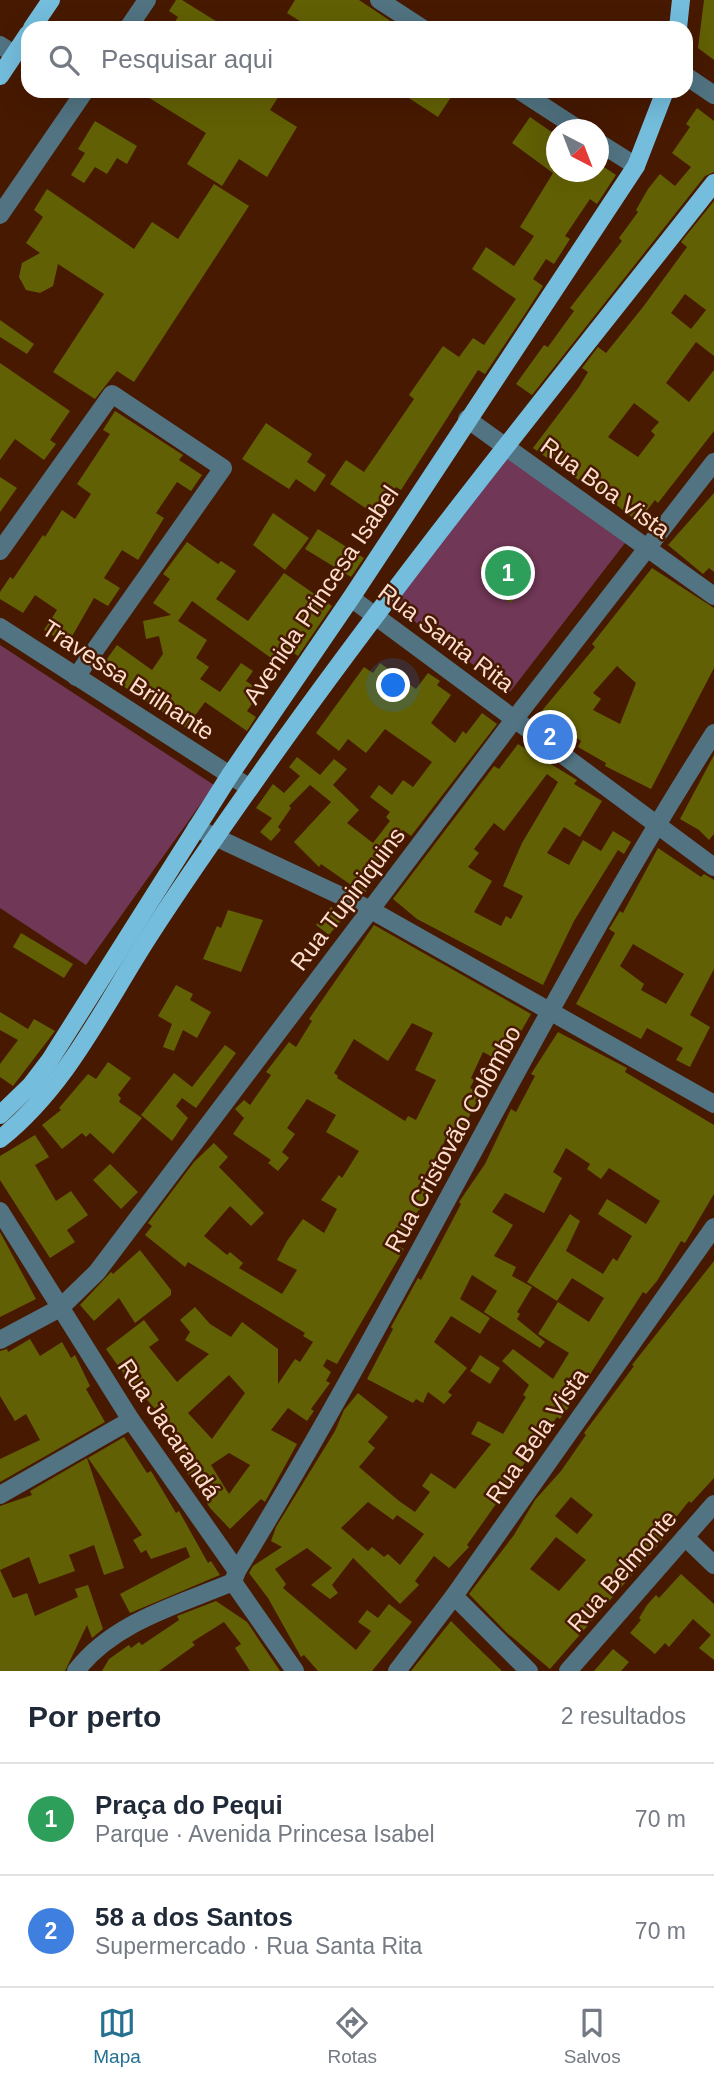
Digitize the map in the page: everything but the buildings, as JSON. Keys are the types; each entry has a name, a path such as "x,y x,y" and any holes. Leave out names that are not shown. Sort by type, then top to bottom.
{"main road":[{"path":"37,21 51,0"},
{"path":"679,21 681,0"},
{"path":"0,76 7,50 21,39"},
{"name":"Avenida Princesa Isabel","path":"0,1115 31,1085 50,1060 230,775 351,598 636,166 662,98"},
{"path":"0,1139 30,1113 60,1078 146,940 250,788 506,446 714,183"},
{"path":"280,701 303,716"}],"street":[{"path":"132,21 146,0"},
{"path":"379,0 411,21"},
{"path":"693,81 714,95"},
{"path":"0,215 80,98"},
{"path":"531,98 563,119"},
{"path":"609,149 636,166"},
{"path":"0,551 111,394 223,468 76,677"},
{"name":"Rua Boa Vista","path":"467,419 714,596"},
{"name":"Rua Tupiniquins","path":"0,1340 60,1308 83,1288 645,548 714,462"},
{"name":"Rua Santa Rita","path":"351,598 513,721 714,867"},
{"name":"Travessa Brilhante","path":"0,627 250,788"},
{"name":"Rua Cristovão Colômbo","path":"235,1576 439,1218 656,824 714,733"},
{"path":"196,828 371,909 714,1104"},
{"name":"Rua Jacarandá","path":"0,1212 131,1420 295,1671"},
{"name":"Rua Bela Vista","path":"397,1671 454,1595 714,1227"},
{"path":"0,1495 131,1420"},
{"name":"Rua Belmonte","path":"568,1671 714,1504"},
{"path":"685,1537 714,1565"},
{"path":"76,1671 90,1652 112,1636 235,1576"},
{"path":"454,1595 529,1671"}],"shaded area":[{"path":"506,453 625,543 510,692 391,604"},
{"path":"0,645 214,785 86,965 0,908"}],"place":[{"name":"Praça do Pequi","path":"508,573"},
{"name":"58 a dos Santos","path":"550,737"}]}
